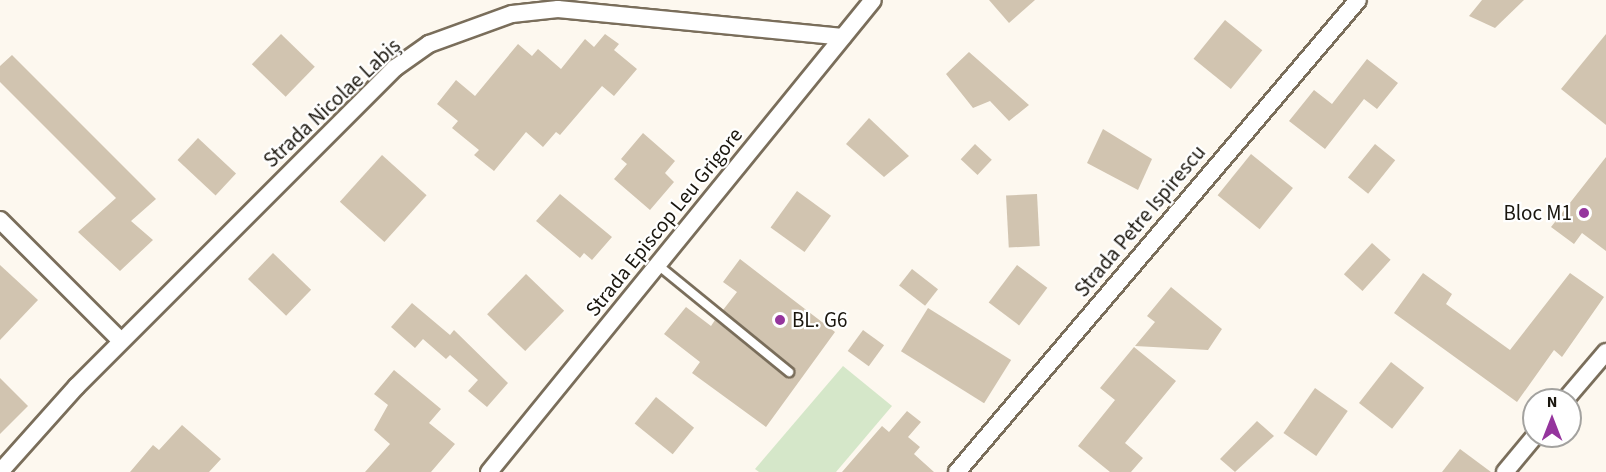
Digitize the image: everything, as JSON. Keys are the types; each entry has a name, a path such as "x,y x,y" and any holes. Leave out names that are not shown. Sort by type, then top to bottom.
{"street":[{"name":"Strada Episcop Leu Grigore","path":"489,472 659,266 873,0"},
{"name":"Strada Petre Ispirescu","path":"957,472 1358,0"},
{"name":"Strada Nicolae Labiș","path":"0,472 122,341 395,68 460,30 512,14 555,5 843,37"},
{"path":"0,220 122,341"},
{"path":"1575,388 1606,352"},
{"path":"1505,472 1525,448"}],"lane":[{"path":"659,266 789,372"}],"green space":[{"path":"843,366 892,406 836,472 759,472 755,469"}],"building":[{"path":"989,0 1035,0 1009,23"},
{"path":"1482,0 1524,0 1495,28 1469,16"},
{"path":"1225,20 1262,50 1231,89 1194,59"},
{"path":"281,34 315,67 286,97 252,64"},
{"path":"605,34 619,44 614,50 637,69 614,96 602,86 560,135 556,132 543,147 526,132 494,171 474,155 479,150 452,128 458,121 437,104 456,80 475,96 518,44 532,56 538,49 561,69 585,39 594,47"},
{"path":"1606,34 1606,125 1561,89"},
{"path":"969,52 1029,105 1009,121 990,101 973,108 946,74"},
{"path":"12,55 156,199 131,221 153,240 120,271 78,232 116,198 0,82 0,66"},
{"path":"1367,59 1398,83 1377,109 1364,99 1325,149 1289,121 1314,90 1332,104"},
{"path":"869,118 909,156 884,177 846,144"},
{"path":"1103,129 1152,159 1138,190 1087,163"},
{"path":"643,133 675,161 665,173 674,182 650,210 614,179 627,164 621,159"},
{"path":"198,138 236,173 216,195 178,160"},
{"path":"975,144 992,160 977,175 961,159"},
{"path":"1375,144 1395,160 1368,194 1348,177"},
{"path":"1251,154 1293,188 1260,229 1218,195"},
{"path":"382,155 427,195 384,242 340,202"},
{"name":"Bloc M1","path":"1606,157 1606,251 1582,233 1574,244 1551,227"},
{"path":"797,191 831,216 805,252 771,227"},
{"path":"560,194 612,237 592,260 584,253 580,258 536,221"},
{"path":"1037,194 1040,246 1009,248 1006,196"},
{"path":"1372,243 1391,260 1362,291 1344,274"},
{"path":"273,253 311,290 286,316 248,279"},
{"path":"740,259 835,332 766,427 692,373 700,362 664,334 686,307 711,326 715,320 785,377 794,376 793,367 723,310 737,292 723,282"},
{"path":"0,265 38,300 0,340"},
{"path":"1017,265 1047,288 1019,325 989,303"},
{"path":"912,269 938,289 925,306 899,286"},
{"path":"1423,273 1452,294 1446,304 1510,350 1570,273 1604,297 1562,357 1554,350 1527,388 1522,388 1522,395 1517,402 1394,313"},
{"path":"526,274 564,311 525,351 487,314"},
{"path":"1171,287 1222,329 1208,350 1135,346 1155,322 1147,316"},
{"path":"412,303 450,335 454,330 508,383 487,407 468,391 478,380 450,355 446,359 423,339 415,348 391,327"},
{"path":"928,308 1011,360 984,403 901,351"},
{"path":"863,330 884,345 869,366 848,351"},
{"path":"1134,347 1176,381 1125,443 1143,458 1131,472 1110,472 1078,446 1115,400 1100,388"},
{"path":"1391,362 1424,388 1392,429 1359,403"},
{"path":"394,370 441,409 429,423 455,444 431,472 365,472 390,444 374,430 388,405 374,394"},
{"path":"0,378 28,406 0,434"},
{"path":"1315,388 1348,411 1316,456 1283,433"},
{"path":"656,397 694,428 673,454 635,423"},
{"path":"907,411 921,422 908,437 920,447 914,454 934,472 842,472 882,426 889,432"},
{"path":"1257,421 1274,436 1235,472 1220,459"},
{"path":"182,425 221,459 209,472 130,472 153,445 159,450"},
{"path":"1460,449 1491,472 1442,472"}],"place":[{"name":"Bloc M1","path":"1584,213"},
{"name":"BL. G6","path":"780,320"}]}
